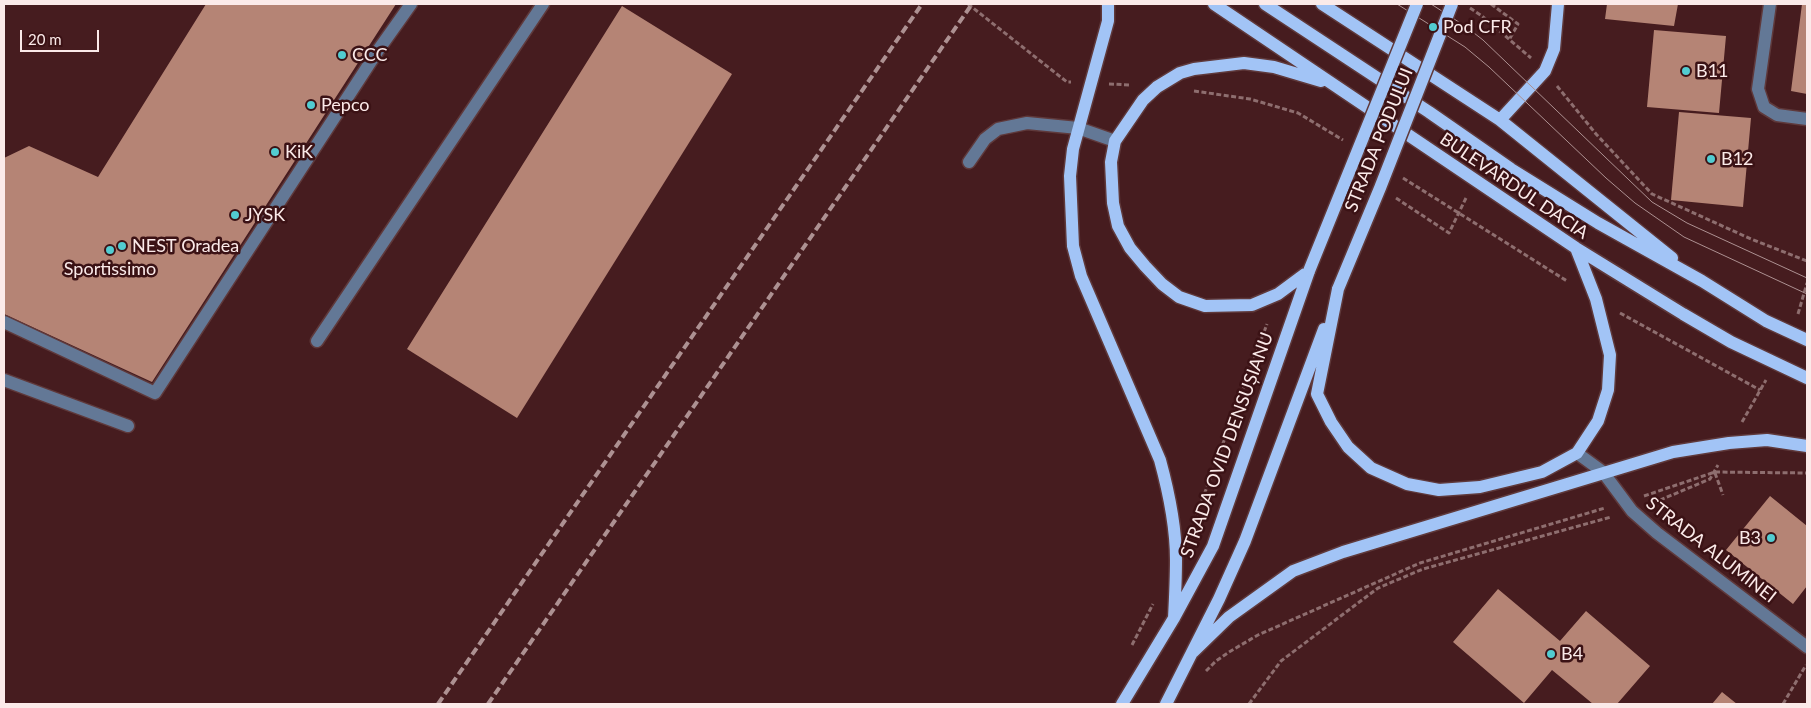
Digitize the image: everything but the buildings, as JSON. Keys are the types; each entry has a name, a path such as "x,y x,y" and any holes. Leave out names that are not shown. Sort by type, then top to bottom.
{"main road":[{"path":"1108,4 1108,21 1072,149 1070,176 1073,246 1081,276 1160,460 1174,526 1176,559 1174,618"},
{"name":"BULEVARDUL DACIA","path":"1214,4 1576,248 1731,342 1807,378"},
{"name":"BULEVARDUL DACIA","path":"1265,4 1429,112 1511,169 1598,224 1702,281 1766,321 1807,340"},
{"path":"1322,4 1500,120 1702,281"},
{"name":"STRADA PODULUI","path":"1309,271 1417,4"},
{"name":"STRADA PODULUI","path":"1338,289 1452,4"},
{"path":"1500,120 1545,71 1554,49 1558,4"},
{"path":"1309,271 1278,294 1252,305 1205,306 1179,297 1162,284 1130,248 1118,226 1113,203 1111,162 1115,141 1143,100 1157,86 1180,73 1194,69 1244,63 1274,67 1332,85"},
{"path":"1338,289 1317,394 1331,422 1348,447 1371,468 1406,484 1439,490 1472,487 1542,472 1577,453 1598,421 1608,390 1610,355 1596,299 1576,248"},
{"name":"STRADA OVID DENSUȘIANU","path":"1122,704 1174,618 1213,546 1309,271"},
{"path":"1166,704 1193,652 1245,541 1338,289"},
{"path":"1193,652 1229,617 1293,571 1344,552 1673,452 1729,443 1767,440 1807,446"}],"street":[{"path":"4,322 155,393 378,49 411,4"},
{"path":"317,341 543,4"},
{"path":"1770,4 1758,89 1764,107 1777,115 1807,119"},
{"path":"969,162 985,139 998,129 1027,123 1078,128 1115,141"},
{"path":"4,380 128,426"},
{"name":"STRADA ALUMINEI","path":"1577,453 1603,472 1629,506 1657,533 1807,647"}],"path":[{"path":"1463,4 1482,16 1545,71 1596,134 1652,194 1751,240 1807,261"},
{"path":"1491,4 1518,24 1509,40"},
{"path":"1391,195 1449,233 1474,181"},
{"path":"1192,528 1278,294"},
{"path":"1249,704 1281,661 1378,588 1423,569 1629,506 1710,479 1715,472"},
{"path":"1715,472 1723,495"},
{"path":"1656,492 1715,472 1807,473"},
{"path":"1204,674 1216,661 1258,635 1420,563 1629,506"},
{"path":"1132,645 1154,602"},
{"path":"1783,704 1807,662"}],"tram line":[{"path":"1397,4 1465,47 1489,67 1635,203 1684,237 1807,294"},
{"path":"1431,4 1483,40 1652,202 1687,223 1807,278"}],"railway":[{"path":"438,704 922,4"},
{"path":"488,704 972,4"}],"place":[{"name":"Pod CFR","path":"1433,27"},
{"name":"CCC","path":"342,55"},
{"name":"B11","path":"1686,71"},
{"name":"Pepco","path":"311,105"},
{"name":"KiK","path":"275,152"},
{"name":"B12","path":"1711,159"},
{"name":"JYSK","path":"235,215"},
{"name":"NEST Oradea","path":"122,246"},
{"name":"Sportissimo","path":"110,250"},
{"name":"B3","path":"1771,538"},
{"name":"B4","path":"1551,654"}]}
